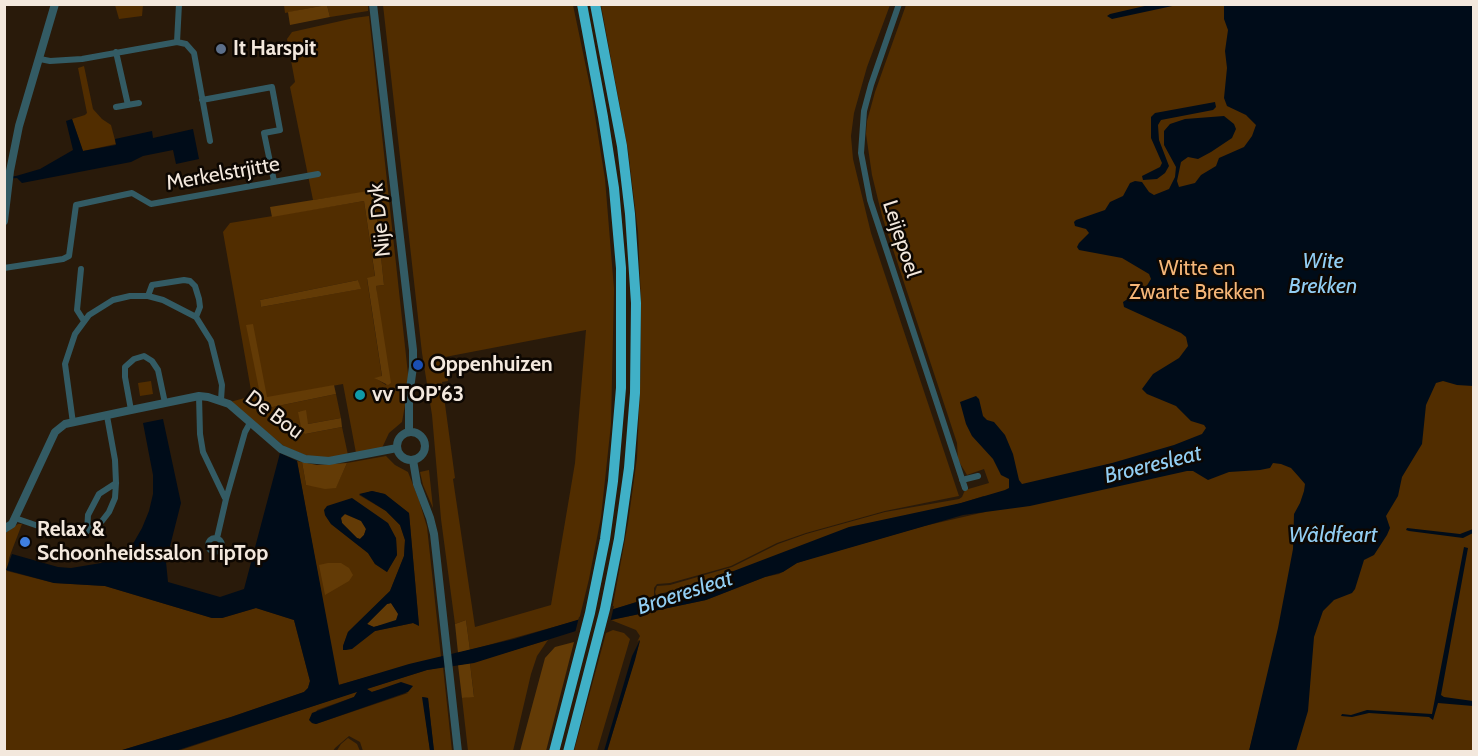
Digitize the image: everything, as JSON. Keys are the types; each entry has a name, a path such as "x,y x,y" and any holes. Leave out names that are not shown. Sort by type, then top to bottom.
{"highway":[{"path":"554,752 590,613 605,539 614,481 621,388 621,268 614,188 582,4"},
{"path":"568,752 597,639 619,539 629,468 635,393 636,303 630,214 622,146 595,4"}],"street":[{"path":"4,221 10,171 19,126 55,4"},
{"path":"177,42 179,4"},
{"name":"Nije Dyk","path":"373,4 412,350 409,432"},
{"name":"Leijepoel","path":"899,4 864,111 861,153 870,200 965,488"},
{"path":"40,59 50,61 82,59 177,42 186,44 193,50 210,141"},
{"path":"116,52 128,105"},
{"path":"202,100 272,87 280,130 264,133 274,181"},
{"path":"116,107 139,103"},
{"name":"Merkelstrjitte","path":"4,268 63,259 69,256 76,205 132,193 151,204 318,174"},
{"path":"81,269 77,310 84,321"},
{"path":"148,296 152,285 190,281 195,286 199,299 200,307 196,317"},
{"path":"73,423 65,375 65,364 71,343 89,315 113,300 130,296 148,296 163,300 196,317 211,341 222,385 221,400"},
{"path":"131,410 124,377 125,367 134,359 144,356 152,361 158,370 165,403"},
{"path":"199,396 203,452 226,499"},
{"name":"De Bou","path":"15,518 52,437 60,428 73,423 199,396 221,400 229,404 281,448 313,460 353,458 397,448"},
{"path":"4,529 12,524 15,518 50,530 74,534 87,531 102,520 109,512 115,498 116,483 115,460 107,416"},
{"path":"217,538 245,432 250,423"},
{"path":"409,432 419,434 426,444 422,456 413,460 402,457 397,448 399,438 409,432"},
{"path":"413,460 417,484 432,527 458,752"},
{"path":"963,480 978,476"},
{"path":"87,531 88,515 99,494 116,483"}],"green space":[{"path":"321,4 321,6 285,13 284,5"},
{"path":"115,5 143,5 142,16 119,19"},
{"path":"327,5 368,5 368,11 330,17"},
{"path":"383,5 573,5 591,91 605,179 614,289 611,424 601,517 579,620 470,650 466,620 455,624 441,519 432,415 422,353","holes":["586,330 575,463 551,605 475,627 453,479 455,478 442,382 448,381 445,357"]},
{"path":"601,5 890,5 867,67 854,113 851,136 853,159 871,233 959,496 885,511 806,533 777,543 731,566 670,583 657,584 654,588 654,596 612,610 637,458 641,301 638,232 628,150"},
{"name":"Witte en Zwarte Brekken","path":"906,5 1473,5 1473,751 1252,751 1264,692 1249,751 607,752 640,641 637,642 640,636 636,630 611,620 706,600 765,577 779,574 797,563 812,558 924,526 985,512 984,496 710,580 656,595 655,592 657,586 670,585 732,567 778,544 806,534 885,512 959,499 965,490 989,483 984,469 967,475 958,460 957,443 882,216 872,175 866,134 867,121"},
{"path":"369,16 409,383 402,422 389,433 382,448 356,453 343,384 266,398 263,409 336,394 341,418 308,424 299,411 302,431 305,434 342,427 348,455 310,457 285,447 230,402 252,396 223,232 230,223 364,201 375,277 367,279 382,377 375,378 386,385 376,286 384,285 374,191 313,200 290,87 295,82 287,39 292,32","holes":["358,280 360,289 261,307 260,300"]},
{"path":"84,66 93,109 111,125 116,144 83,151 72,119 87,113 78,68"},
{"path":"151,381 153,394 140,396 138,383"},
{"path":"386,456 395,465 408,472 427,527 441,657 338,685 297,461 302,462 306,485 336,487 347,463","holes":["372,491 384,494 409,513 419,625 413,623 375,631 343,646 348,632 390,591 404,556 405,540 400,525 386,511 359,495","325,515 396,538 397,555 387,572 375,564 368,553 331,524"]},
{"path":"429,470 433,508 420,472"},
{"path":"18,524 22,524 9,558 7,571 54,583 105,586 212,618 222,618 256,608 294,620 310,681 308,688 304,692 231,717 119,751 5,751 4,534"},
{"path":"613,630 624,633 630,639 597,751 574,751 606,633"},
{"path":"548,640 537,656 531,674 513,751 468,751 462,698 474,696 470,663"},
{"path":"443,667 452,751 434,751 428,698 423,697 430,751 363,751 360,742 349,736 333,751 175,752 358,691 354,697 317,710 312,723 316,724 408,693 379,690 371,692 366,689"},
{"path":"348,738 357,744 360,751 336,752 341,744"}],"shaded area":[{"path":"327,5 330,17 290,25 288,12"},
{"path":"374,190 384,285 376,286 391,383 388,385 374,378 382,376 367,278 375,276 364,201 272,217 270,207"},
{"path":"358,280 361,289 261,307 260,300"},
{"path":"253,324 267,397 334,385 336,394 263,409 246,325"},
{"path":"306,410 308,424 341,418 342,427 305,434 302,432 298,412"},
{"path":"302,462 317,465 347,463 336,488 325,489 306,485"},
{"path":"344,514 362,521 366,529 360,539 342,523 341,517"},
{"path":"341,563 349,568 353,575 349,581 325,595 319,565"},
{"path":"391,603 399,614 397,620 373,627 367,624 387,604"},
{"path":"466,620 470,650 458,653 455,624"},
{"path":"574,642 546,751 520,751 545,658 555,647"},
{"path":"470,663 474,697 462,698 458,665"}],"water":[{"path":"1149,5 1177,5 1112,19 1107,16 1110,14"},
{"name":"Wite Brekken","path":"1224,5 1473,5 1473,386 1443,381 1436,383 1426,405 1422,444 1402,477 1398,496 1386,516 1390,528 1387,535 1374,555 1364,560 1352,593 1334,600 1323,611 1314,637 1308,711 1296,751 1249,751 1278,628 1293,549 1294,514 1300,503 1305,484 1291,468 1281,464 1273,463 1270,468 1260,470 1229,472 1208,480 1193,471 1187,471 1030,506 963,515 797,563 783,572 706,600 611,620 474,663 427,670 367,689 372,692 401,682 413,686 408,692 316,724 309,720 312,713 354,697 357,692 175,751 119,751 231,717 304,692 308,688 310,681 294,620 256,608 222,618 212,618 105,586 54,583 6,570 12,554 58,567 71,568 101,563 127,549 142,528 153,494 153,475 143,423 163,419 181,503 166,562 168,582 220,597 244,589 280,453 297,461 339,685 409,664 514,639 710,580 849,527 961,503 1005,490 1009,488 1009,479 1001,475 993,459 972,436 966,424 960,402 976,396 979,399 983,416 994,422 1005,435 1022,484 1112,463 1174,445 1202,434 1206,428 1204,425 1191,421 1176,406 1147,394 1142,389 1153,374 1179,358 1188,346 1186,337 1181,333 1124,307 1123,302 1146,287 1151,279 1149,274 1122,258 1079,250 1077,247 1079,243 1089,233 1086,229 1075,226 1074,222 1105,210 1110,202 1123,196 1130,183 1135,181 1142,182 1154,195 1169,189 1175,177 1176,167 1164,145 1164,131 1170,124 1185,119 1224,116 1234,124 1236,129 1232,138 1211,152 1198,159 1188,157 1181,162 1177,181 1179,187 1195,183 1201,175 1216,166 1219,158 1244,147 1252,136 1256,125 1246,115 1227,106 1224,98 1228,30 1224,19"},
{"path":"1215,102 1216,107 1213,110 1161,120 1158,125 1159,140 1169,166 1165,173 1157,179 1143,180 1142,176 1160,167 1162,163 1151,138 1151,117 1155,113"},
{"path":"72,119 83,151 116,145 115,139 152,131 153,138 193,129 199,159 176,164 173,150 143,156 131,162 22,183 17,178 5,179 5,177 40,169 73,150 66,121"},
{"path":"372,491 385,494 409,513 419,626 413,623 375,631 352,649 343,650 348,632 390,591 404,556 405,540 400,525 386,511 359,494","holes":["391,603 398,614 396,620 374,627 367,624 387,604"]},
{"path":"352,498 388,523 396,538 397,555 387,572 375,564 368,553 331,524 325,515 324,510 327,506","holes":["345,514 361,521 366,529 360,539 342,523 341,518"]},
{"path":"1407,528 1460,534 1473,529 1473,533 1463,538 1409,531 1406,530"},
{"path":"1464,547 1468,548 1441,695 1473,701 1473,706 1438,703 1433,720 1429,717 1369,713 1352,717 1341,716 1367,710 1432,714"},
{"path":"640,640 607,751 604,751 632,656"},
{"path":"422,697 428,698 434,751 430,751"}],"pier":[{"path":"614,606 610,623 575,633 579,617"}],"place":[{"name":"It Harspit","path":"221,49"},
{"name":"Oppenhuizen","path":"418,365"},
{"name":"vv TOP'63","path":"360,395"},
{"name":"Relax & Schoonheidssalon TipTop","path":"25,542"}],"water label":[{"name":"Broeresleat","path":"1153,465"},
{"name":"Wâldfeart","path":"1333,536"},
{"name":"Broeresleat","path":"685,593"}]}
